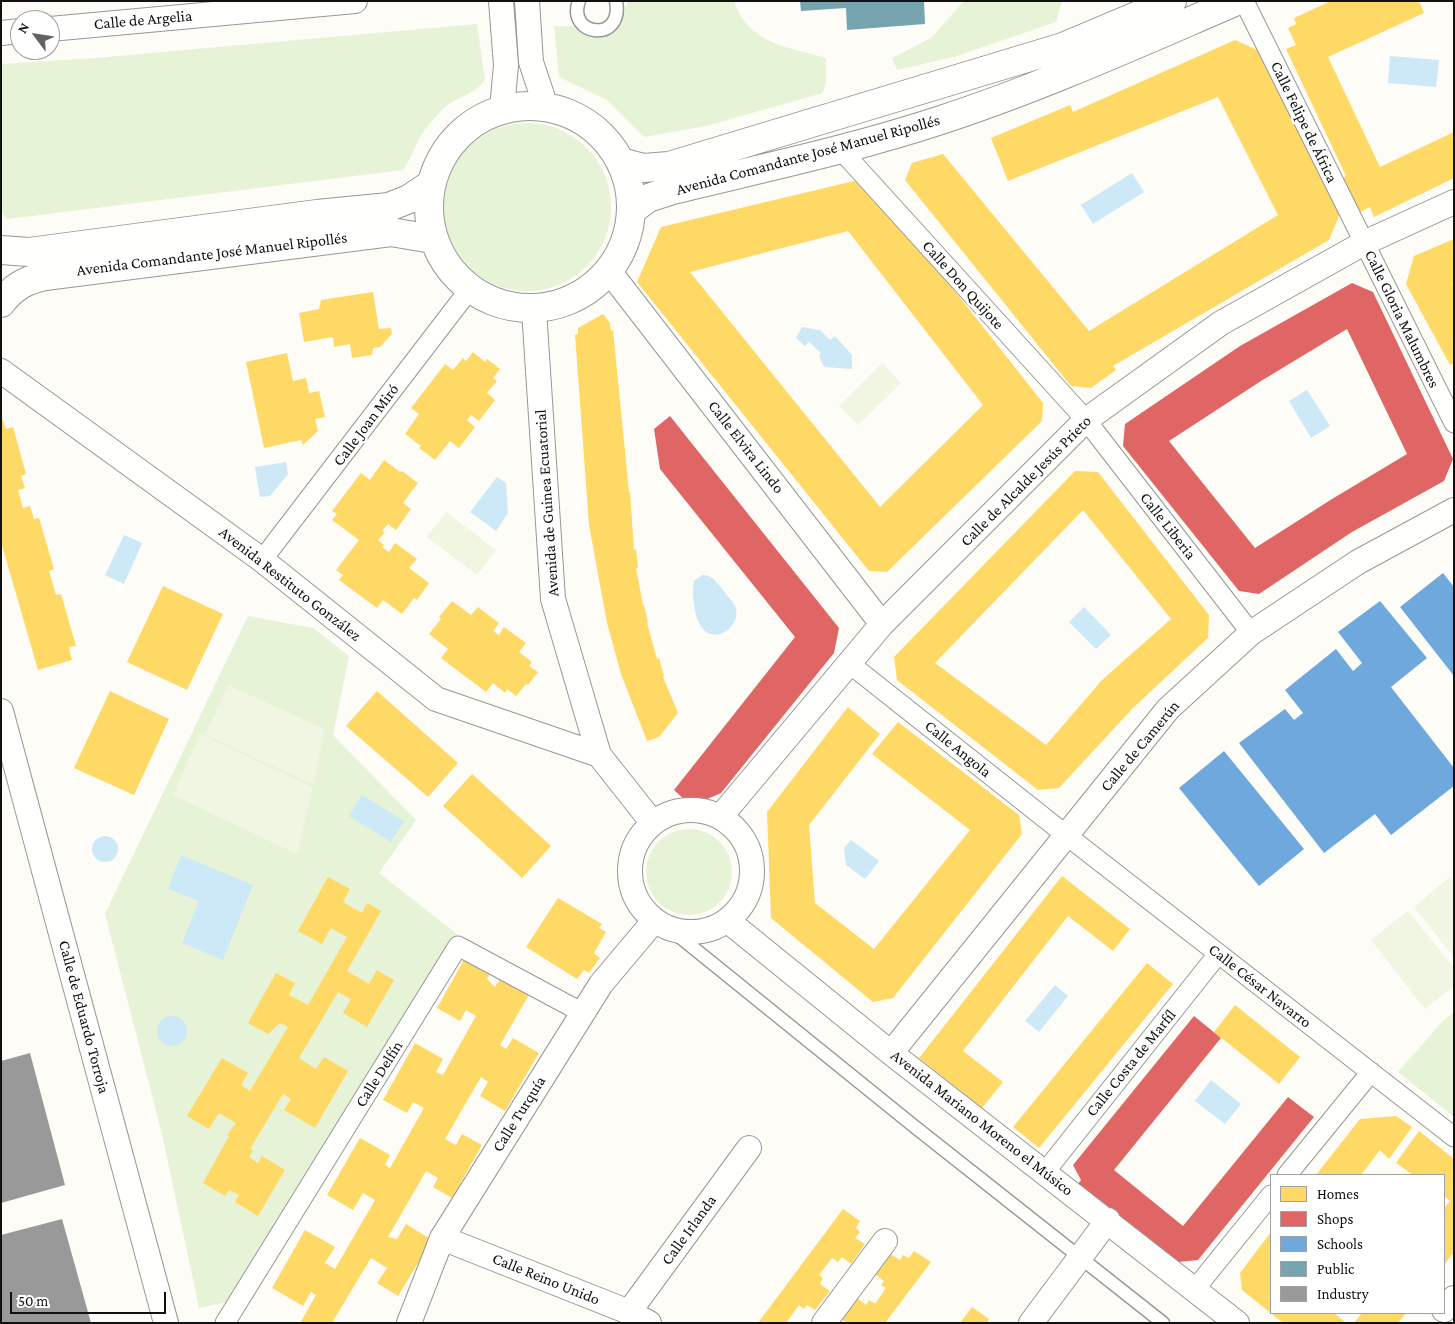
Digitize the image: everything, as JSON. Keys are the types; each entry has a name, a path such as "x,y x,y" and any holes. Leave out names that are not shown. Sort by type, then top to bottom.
{"street":[{"name":"Calle de Argelia","path":"60,28 355,1"},
{"path":"501,1 506,65 502,109"},
{"path":"527,1 530,62 546,107"},
{"name":"Avenida Comandante José Manuel Ripollés","path":"621,162 643,168 669,166 1063,47 1172,1"},
{"name":"Avenida Comandante José Manuel Ripollés","path":"632,210 648,198 673,190 841,150 941,120 1052,80 1237,1"},
{"name":"Calle Felipe de África","path":"1244,1 1364,243"},
{"path":"524,106 546,107 570,114 592,127 610,145 621,162 630,188 632,210 625,242 609,271 588,291 562,304 534,310 500,306 469,290 446,267 432,239 428,212 430,185 440,159 456,137 477,120 502,109 524,106"},
{"name":"Calle Don Quijote","path":"841,150 1086,420"},
{"name":"Avenida Comandante José Manuel Ripollés","path":"1,250 28,252 317,214 389,207 409,199 430,185"},
{"name":"Calle de Alcalde Jesús Prieto","path":"722,816 882,624 1086,420 1221,323 1364,243 1454,202"},
{"name":"Avenida Comandante José Manuel Ripollés","path":"1,303 20,284 30,279 45,276 391,232 432,239"},
{"name":"Calle Gloria Malumbres","path":"1364,243 1454,423"},
{"name":"Calle Elvira Lindo","path":"609,271 882,624"},
{"name":"Calle Joan Miró","path":"262,560 469,290"},
{"name":"Avenida de Guinea Ecuatorial","path":"534,310 553,599 599,754 652,822"},
{"name":"Avenida Restituto González","path":"1,371 262,560 436,699 599,754"},
{"name":"Calle Liberia","path":"1086,420 1251,633"},
{"name":"Calle de Camerún","path":"891,1053 1168,709 1251,633 1358,562 1454,510"},
{"name":"Calle Angola","path":"850,664 1066,835"},
{"name":"Calle de Eduardo Torroja","path":"1,711 166,1323"},
{"path":"700,809 722,816 734,826 746,842 753,863 751,886 735,914 716,928 691,933 662,925 641,907 631,887 629,865 636,842 652,822 671,812 700,809"},
{"name":"Calle César Navarro","path":"1066,835 1454,1137"},
{"name":"Avenida Mariano Moreno el Músico","path":"728,921 891,1053 1238,1323"},
{"name":"Calle Turquía","path":"409,1323 442,1238 601,984 662,925"},
{"name":"Calle Delfín","path":"225,1323 458,946 583,1013"},
{"name":"Calle Costa de Marfíl","path":"1044,1172 1218,954"},
{"path":"1288,1174 1371,1072"},
{"name":"Calle Irlanda","path":"639,1317 749,1148"},
{"path":"1195,1289 1270,1196"},
{"path":"1031,1323 1108,1220"},
{"name":"Calle Reino Unido","path":"442,1238 639,1317"},
{"path":"824,1323 884,1241"},
{"path":"1445,1309 1454,1298"}],"lane":[{"path":"579,1 576,11 580,21 589,29 596,31 603,30 613,24 617,15 616,1"},
{"path":"662,925 1163,1323"}],"green space":[{"path":"628,1 734,1 740,15 749,27 759,35 771,42 826,58 826,82 823,93 706,126 644,137 607,100 559,77 554,26 575,26 590,36 613,30 619,23"},
{"path":"964,1 1062,1 1056,22 954,57 897,70 892,58 931,38"},
{"path":"477,24 485,79 472,92 449,104 434,119 419,139 403,170 7,219 1,212 1,64 95,58"},
{"path":"535,123 559,129 587,147 605,175 610,191 610,223 605,239 587,267 574,277 551,288 519,291 495,285 467,267 457,254 446,231 443,199 449,175 467,147 480,137 503,126"},
{"path":"882,363 901,383 858,425 839,406"},
{"path":"446,512 496,550 477,575 427,537"},
{"path":"248,616 313,628 349,656 333,735 416,820 379,873 457,934 228,1302 199,1308 162,1134 105,914"},
{"path":"228,685 324,729 314,785 205,735"},
{"path":"200,734 313,787 297,854 173,795"},
{"path":"689,829 705,832 713,836 725,848 729,856 732,872 729,888 725,896 713,908 705,912 689,915 673,912 665,908 653,896 649,888 646,872 649,856 653,848 665,836 673,832"},
{"path":"1450,877 1454,882 1454,957 1414,907"},
{"path":"1408,911 1454,968 1454,986 1425,1009 1371,940"},
{"path":"1454,1012 1454,1117 1398,1072 1444,1020"}],"water":[{"path":"1390,56 1439,60 1436,87 1388,83"},
{"path":"1132,173 1144,192 1093,224 1081,205"},
{"path":"802,327 820,330 830,340 835,336 852,355 852,369 824,367 819,356 821,353 809,342 805,346 796,338"},
{"path":"1307,390 1330,426 1311,438 1289,401"},
{"path":"286,462 288,474 270,496 260,497 255,467"},
{"path":"497,477 506,483 508,513 496,531 470,512"},
{"path":"124,535 142,543 124,584 105,575"},
{"path":"702,575 709,576 714,580 735,606 736,615 734,623 728,630 720,634 712,634 704,630 698,621 693,587 694,581"},
{"path":"1084,607 1111,635 1096,649 1069,622"},
{"path":"362,795 404,821 391,842 349,816"},
{"path":"105,836 114,840 118,849 114,858 105,862 96,858 92,849 96,840"},
{"path":"851,840 879,861 865,879 846,865 844,848"},
{"path":"181,855 253,885 223,960 182,943 199,901 168,889"},
{"path":"1055,985 1068,996 1039,1032 1025,1021"},
{"path":"172,1016 182,1021 187,1031 182,1041 172,1046 162,1041 157,1031 162,1021"},
{"path":"1211,1080 1241,1104 1225,1124 1195,1101"}],"building: Homes":[{"path":"1331,1 1419,1 1424,13 1328,57 1380,167 1454,132 1454,178 1374,217 1370,207 1356,214 1340,179 1346,176 1286,49 1296,45 1288,28 1296,24 1294,18"},
{"path":"1235,40 1264,53 1341,211 1329,240 1113,366 1116,370 1091,388 1071,386 905,180 912,163 943,154 1089,331 1278,215 1218,97 1008,181 991,138 1070,105 1073,112"},
{"path":"854,181 872,186 1043,403 1042,421 887,572 869,571 637,282 661,227","holes":["848,231 983,405 880,507 690,272"]},
{"path":"1454,239 1454,283 1452,284 1454,287 1454,363 1450,365 1406,284 1414,256"},
{"path":"373,292 379,329 391,328 392,334 380,347 373,348 372,355 352,358 350,344 334,347 333,337 304,342 299,313 319,309 321,300"},
{"path":"603,314 610,323 611,331 613,330 630,492 634,550 636,549 638,568 636,568 647,623 657,659 659,658 663,677 678,713 659,737 647,741 621,674 607,623 589,525 575,335 578,334 578,328"},
{"path":"473,352 485,362 487,359 500,369 493,378 497,381 487,393 495,400 479,421 471,415 467,420 475,427 459,448 450,441 435,460 405,434 419,414 411,408 445,364 453,370 463,358 466,361"},
{"path":"287,353 293,381 306,378 309,393 319,391 325,417 315,419 318,431 303,445 301,440 264,448 246,362"},
{"path":"1,416 6,429 13,427 26,474 21,476 25,488 18,490 23,508 30,506 34,519 39,518 54,569 49,571 56,595 61,594 76,646 69,647 72,660 38,670 1,542"},
{"path":"384,460 418,483 403,503 411,509 396,530 388,524 382,531 385,532 378,540 384,545 382,547 389,552 395,543 417,559 409,568 429,583 417,600 414,598 402,614 383,600 377,608 339,580 343,575 336,570 359,540 332,520 337,514 332,511 361,473 370,480"},
{"path":"1075,471 1098,472 1209,615 1208,638 1133,708 1059,788 1038,790 897,680 894,657","holes":["1083,510 1171,619 1102,680 1046,745 935,663"]},
{"path":"163,586 223,614 187,690 127,662"},
{"path":"452,601 471,615 478,607 499,623 493,631 499,635 504,627 526,643 519,652 532,662 529,666 538,672 516,696 507,689 505,693 493,683 486,692 441,658 448,649 429,634 441,619 439,617"},
{"path":"110,691 169,719 134,795 74,768"},
{"path":"377,691 458,763 428,797 346,726"},
{"path":"848,707 880,734 809,825 815,903 874,949 970,830 872,754 898,722 1019,815 1022,834 893,998 873,1002 771,918 767,812"},
{"path":"472,774 551,846 522,878 443,806"},
{"path":"1062,876 1130,929 1113,951 1068,916 963,1051 1003,1082 982,1108 919,1058"},
{"path":"328,877 350,889 343,902 362,913 367,903 381,911 347,971 369,984 377,970 394,980 367,1027 343,1013 351,999 338,992 299,1058 316,1069 324,1057 348,1071 315,1128 284,1110 291,1099 283,1094 250,1149 253,1150 249,1157 258,1163 262,1156 285,1170 258,1216 235,1202 239,1195 229,1190 225,1196 203,1183 229,1136 227,1135 236,1123 219,1113 209,1129 187,1116 222,1058 248,1073 241,1085 250,1091 288,1027 280,1023 268,1034 248,1023 276,973 295,983 289,995 308,1005 347,937 331,928 322,944 298,931"},
{"path":"558,898 602,924 599,928 606,932 594,953 600,958 589,973 584,970 577,979 526,947"},
{"path":"466,956 492,970 487,979 495,987 501,977 530,993 500,1045 506,1049 513,1038 539,1053 505,1111 480,1096 488,1082 481,1077 445,1139 456,1145 462,1134 482,1145 452,1198 433,1187 438,1178 426,1171 388,1237 397,1239 406,1224 432,1240 398,1296 377,1283 387,1268 371,1258 333,1321 336,1323 300,1323 316,1295 311,1292 303,1306 272,1288 305,1230 335,1247 325,1263 335,1269 375,1200 363,1193 353,1210 327,1195 360,1138 390,1155 385,1165 390,1168 424,1108 413,1102 407,1113 383,1100 415,1043 443,1059 436,1072 443,1075 476,1016 466,1010 460,1021 437,1008"},
{"path":"1147,963 1173,984 1039,1148 1013,1127"},
{"path":"1235,1005 1300,1057 1279,1084 1214,1032"},
{"path":"1396,1116 1412,1127 1389,1159 1380,1150 1362,1174 1317,1174 1360,1119"},
{"path":"1419,1131 1454,1159 1454,1252 1445,1264 1445,1207 1450,1201 1445,1197 1445,1174 1412,1174 1396,1163"},
{"path":"843,1209 860,1221 856,1228 860,1232 855,1238 865,1244 851,1264 842,1257 838,1262 832,1258 819,1275 823,1278 820,1284 830,1291 815,1310 807,1305 804,1309 799,1305 786,1323 758,1323"},
{"path":"1270,1233 1270,1313 1242,1290 1240,1273"},
{"path":"914,1251 931,1262 885,1323 847,1323 841,1319 857,1298 866,1305 869,1300 875,1304 886,1288 881,1285 884,1281 875,1274 889,1253 900,1260 903,1255 909,1258"},
{"path":"972,1307 989,1319 987,1323 960,1323"},
{"path":"1272,1314 1335,1314 1346,1323 1283,1323"},
{"path":"1361,1314 1405,1314 1398,1323 1354,1323"}],"building: Shops":[{"path":"1352,283 1373,292 1453,459 1444,481 1352,532 1259,594 1239,591 1123,446 1125,424 1240,346","holes":["1347,329 1407,454 1255,548 1169,441 1261,381"]},
{"path":"670,416 839,628 834,653 721,793 705,800 686,801 674,790 795,637 660,469 654,429"},
{"path":"1194,1016 1221,1038 1114,1170 1183,1226 1288,1097 1314,1117 1198,1260 1178,1262 1077,1185 1081,1180 1073,1165"}],"building: Schools":[{"path":"1443,573 1454,587 1454,676 1400,607"},
{"path":"1380,601 1427,658 1391,687 1454,768 1454,786 1391,835 1375,814 1324,853 1239,743 1285,709 1294,720 1303,713 1285,690 1336,649 1353,671 1362,663 1338,632"},
{"path":"1224,751 1304,849 1259,886 1179,788"}],"building: Public":[{"path":"800,1 924,1 925,24 847,30 846,8 801,11"}],"building: Industry":[{"path":"30,1053 65,1185 1,1203 1,1061"},
{"path":"62,1219 91,1323 1,1323 1,1235"}]}
